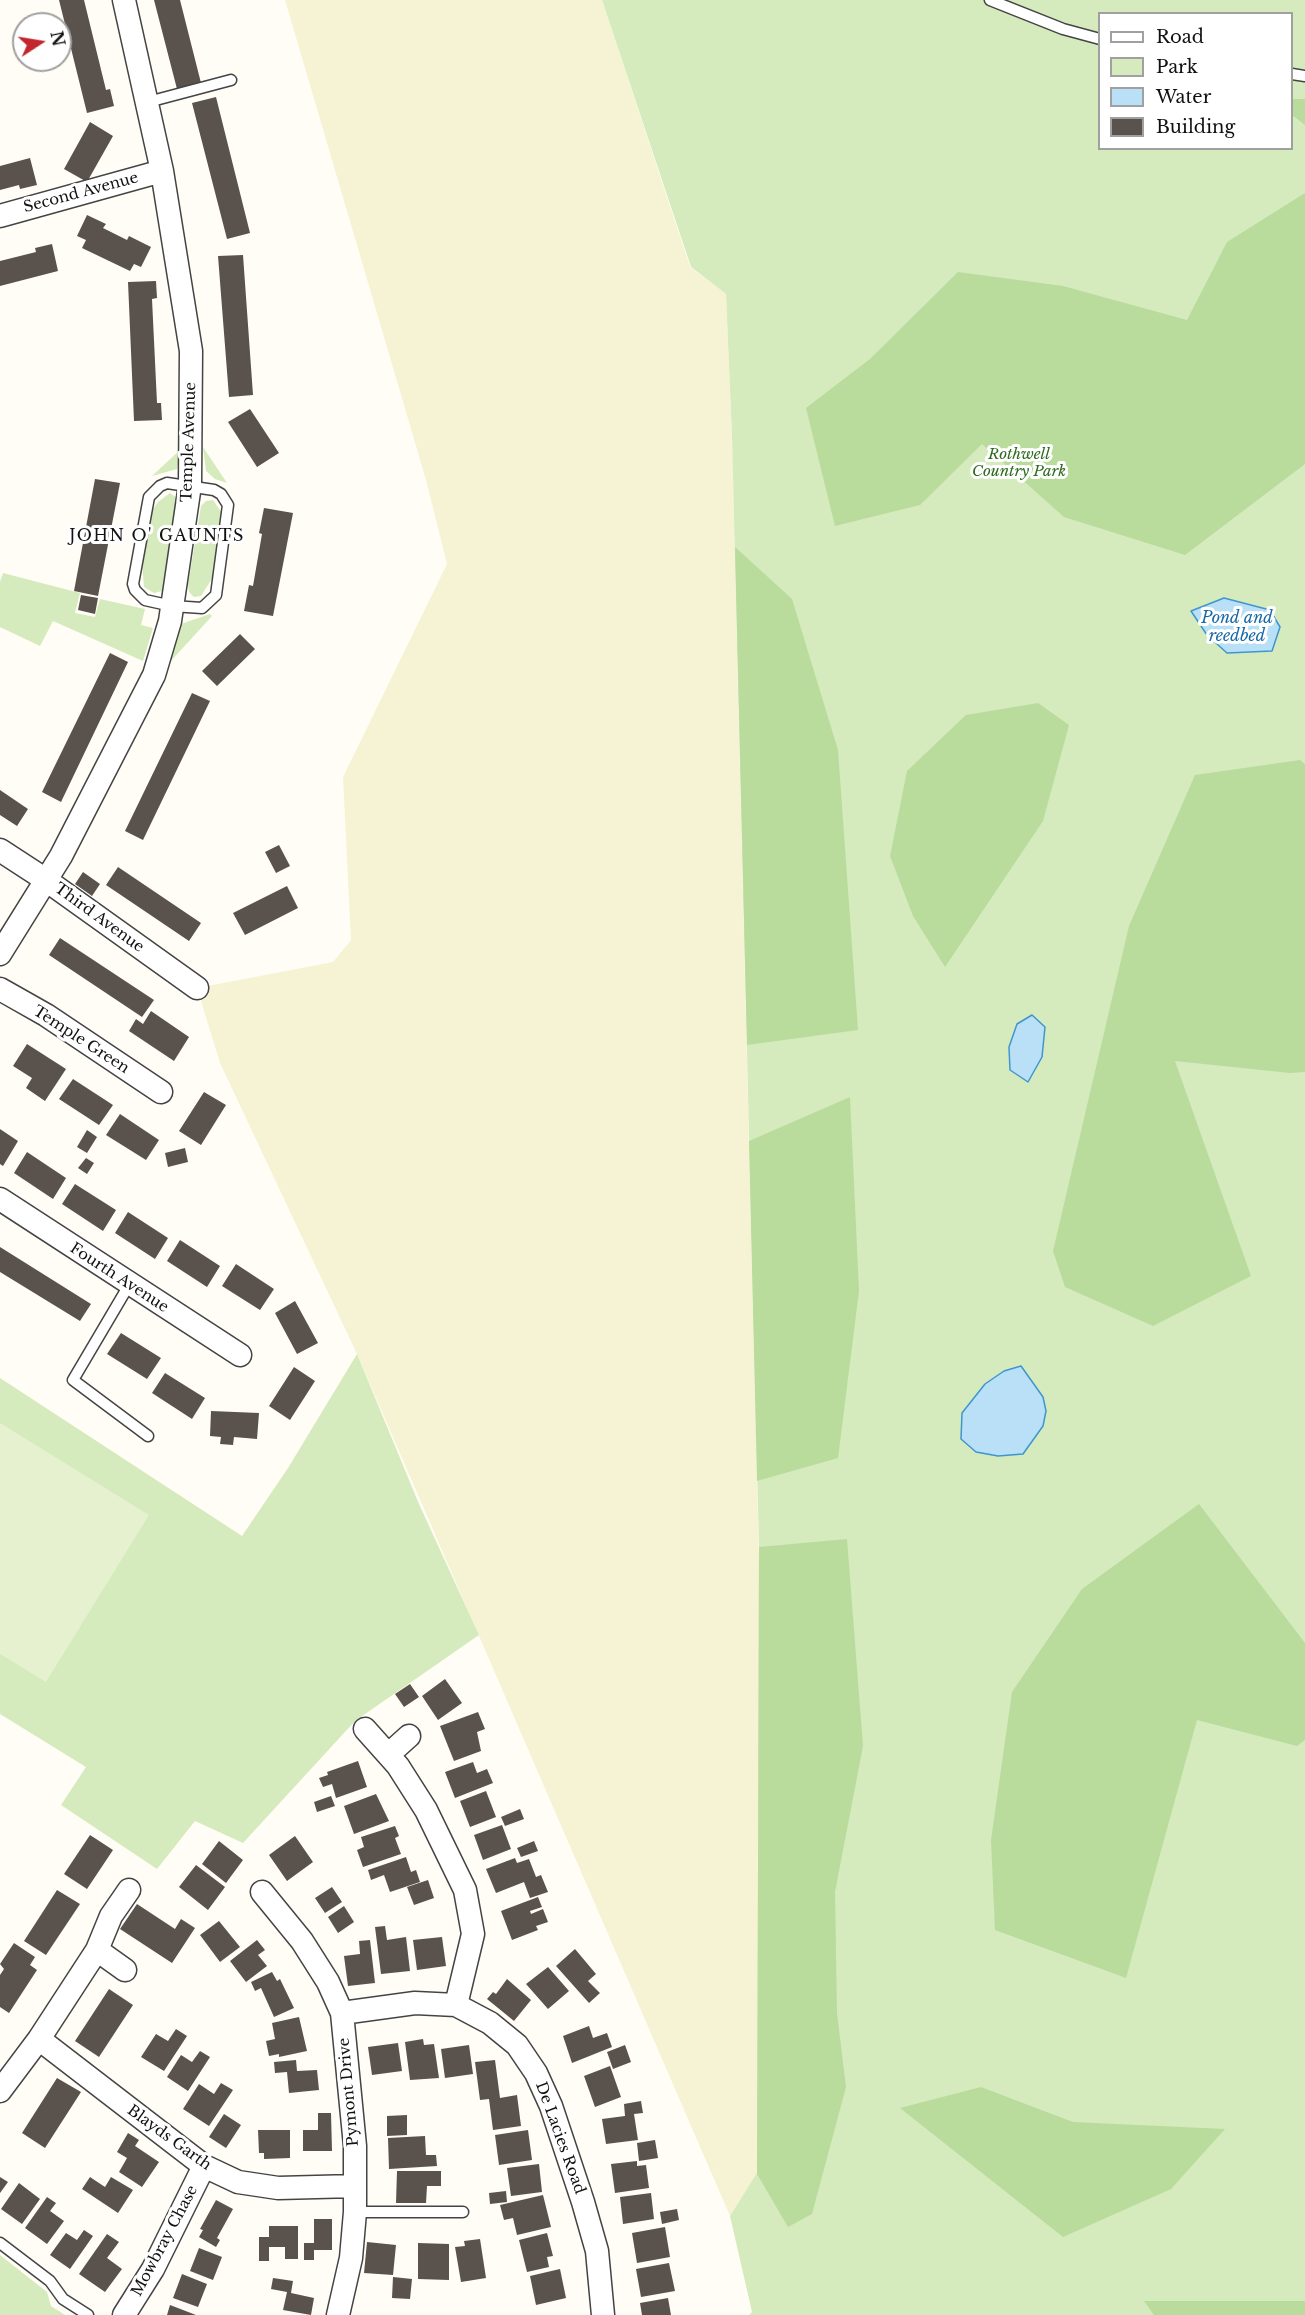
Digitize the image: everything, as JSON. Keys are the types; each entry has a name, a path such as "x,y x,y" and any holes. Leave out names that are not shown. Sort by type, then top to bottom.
{"street":[{"name":"Temple Avenue","path":"0,954 61,856 154,675 172,606 190,485 192,351 162,171 124,0"},
{"name":"Second Avenue","path":"0,216 162,171"},
{"name":"Third Avenue","path":"0,850 46,880 196,988"},
{"name":"Temple Green","path":"0,988 46,1015 161,1092"},
{"name":"Fourth Avenue","path":"0,1199 129,1285 240,1355"},
{"path":"365,1729 389,1754 426,1810 465,1890 473,1934 456,2005"},
{"path":"389,1754 409,1736"},
{"path":"0,2091 39,2039 97,1950 111,1916 129,1890"},
{"name":"Pymont Drive","path":"262,1892 302,1941 328,1982 342,2013 355,2146 356,2186 351,2258 338,2315"},
{"path":"97,1950 125,1970"},
{"name":"De Lacies Road","path":"342,2013 415,2003 456,2005 490,2023 516,2045 536,2073 551,2106 583,2202 597,2251 603,2315"},
{"name":"Blayds Garth","path":"39,2039 204,2166 238,2182 278,2188 356,2186"},
{"name":"Mowbray Chase","path":"124,2315 153,2269 204,2166"}],"lane":[{"path":"990,0 1063,29 1098,38"},
{"path":"148,102 231,80"},
{"path":"168,483 190,485 221,494 226,499 230,512 216,595 202,608 172,606 139,596 135,590 133,577 148,498 153,491 168,483"},
{"path":"129,1285 74,1380 148,1436"},
{"path":"355,2212 463,2212"},
{"path":"0,2243 50,2281 63,2299 88,2315"}],"shaded area":[{"path":"285,0 602,0 690,267 726,294 732,437 763,1726 757,2174 730,2216 357,1354 220,1063 197,988 333,962 351,940 343,777 447,564 426,480"}],"green space":[{"name":"Rothwell Country Park","path":"602,0 1305,0 1305,2315 749,2315 752,2312 730,2216 757,2173 759,1547 732,437 726,294 691,267"},
{"path":"1293,99 1305,99 1305,125 1293,116"},
{"path":"1305,193 1305,464 1185,555 1064,517 982,444 920,505 835,526 806,408 870,359 958,272 1063,286 1187,320 1227,242"},
{"path":"203,447 227,483 215,479 206,471"},
{"path":"181,449 177,469 152,476"},
{"path":"170,493 177,498 162,591 154,593 144,587 142,564 151,512 158,502"},
{"path":"213,500 222,513 223,521 213,577 201,596 194,597 189,592 188,585 201,506 206,501"},
{"path":"735,547 792,599 838,750 858,1030 747,1045"},
{"path":"3,573 80,593 75,613 95,617 100,599 145,609 141,625 153,628 143,661 53,621 40,646 0,627 0,582"},
{"path":"210,614 212,616 170,662 169,653 181,624"},
{"path":"1038,703 1069,725 1043,821 945,967 913,916 890,856 907,771 966,715"},
{"path":"1300,760 1305,764 1305,1072 1290,1073 1175,1061 1251,1276 1153,1326 1065,1287 1053,1251 1129,926 1195,775"},
{"path":"850,1097 859,1291 838,1458 757,1481 749,1141"},
{"path":"357,1354 419,1504 479,1635 355,1721 243,1843 195,1821 157,1869 61,1805 86,1767 0,1714 0,1378 242,1536 288,1468"},
{"path":"0,1423 149,1515 46,1682 0,1654"},
{"path":"1199,1504 1305,1643 1305,1740 1297,1746 1197,1720 1126,1978 995,1930 991,1840 1012,1692 1082,1589"},
{"path":"847,1539 863,1746 835,1892 837,2013 846,2087 812,2214 788,2227 757,2174 759,1547"},
{"path":"981,2087 1073,2122 1225,2129 1171,2189 1063,2237 900,2108"},
{"path":"0,2255 47,2292 51,2306 65,2315 0,2315"},
{"path":"1144,2301 1305,2301 1305,2315 1154,2315"}],"water":[{"name":"Pond and reedbed","path":"1224,598 1270,610 1280,627 1272,651 1227,653 1207,635 1191,611"},
{"path":"1032,1015 1045,1027 1042,1057 1028,1082 1010,1070 1009,1047 1017,1024"},
{"path":"1021,1366 1043,1397 1046,1411 1043,1426 1023,1454 998,1456 976,1452 961,1439 962,1413 985,1384 1004,1371"}],"building":[{"path":"59,0 84,0 106,90 110,89 114,106 87,113 72,52 72,12 62,12"},
{"path":"154,0 180,0 201,83 177,89"},
{"path":"216,97 250,233 227,239 192,103"},
{"path":"90,122 113,136 87,182 64,169"},
{"path":"30,158 37,185 20,189 19,185 0,190 0,166"},
{"path":"87,215 106,224 103,228 127,240 129,236 151,247 141,267 134,264 130,271 82,248 86,240 77,236"},
{"path":"52,244 58,271 0,286 0,261 36,252 35,248"},
{"path":"243,255 253,395 229,397 218,256"},
{"path":"156,281 157,298 152,299 157,403 161,403 162,420 134,421 128,282"},
{"path":"250,409 279,453 257,467 228,422"},
{"path":"95,479 120,483 98,596 74,591"},
{"path":"264,508 293,513 273,616 244,611 249,585 253,586"},
{"path":"81,595 98,598 95,614 78,610"},
{"path":"240,634 255,649 217,686 202,671"},
{"path":"110,653 128,662 61,802 42,792"},
{"path":"192,693 210,701 143,840 125,831"},
{"path":"0,790 28,809 17,826 0,815"},
{"path":"279,845 290,866 276,873 265,852"},
{"path":"118,867 201,923 189,941 106,885"},
{"path":"83,872 100,884 92,896 75,884"},
{"path":"287,886 298,908 245,935 233,913"},
{"path":"60,938 154,1000 142,1017 49,955"},
{"path":"151,1011 189,1037 174,1061 129,1031 136,1019 143,1024"},
{"path":"27,1044 66,1069 45,1101 26,1088 32,1078 13,1066"},
{"path":"73,1079 113,1105 99,1125 59,1099"},
{"path":"204,1092 226,1105 201,1145 179,1131"},
{"path":"120,1114 159,1140 146,1160 106,1135"},
{"path":"0,1129 18,1141 3,1166 0,1164"},
{"path":"87,1130 97,1137 87,1153 77,1147"},
{"path":"185,1148 188,1162 168,1167 165,1153"},
{"path":"27,1152 66,1178 53,1199 14,1173"},
{"path":"86,1158 94,1163 87,1174 78,1168"},
{"path":"75,1184 116,1210 103,1231 62,1204"},
{"path":"128,1212 168,1238 155,1259 115,1233"},
{"path":"180,1240 220,1266 207,1287 167,1261"},
{"path":"0,1247 91,1304 80,1321 0,1272"},
{"path":"236,1264 274,1289 260,1310 222,1286"},
{"path":"295,1301 318,1343 297,1354 275,1313"},
{"path":"121,1333 161,1358 147,1379 107,1354"},
{"path":"294,1367 315,1381 290,1420 269,1406"},
{"path":"165,1373 205,1398 192,1419 152,1393"},
{"path":"211,1411 259,1413 257,1439 234,1437 233,1445 220,1444 221,1437 210,1436"},
{"path":"445,1679 462,1703 438,1720 422,1696"},
{"path":"410,1684 419,1697 404,1707 395,1694"},
{"path":"478,1712 485,1729 477,1732 481,1751 454,1761 440,1726"},
{"path":"358,1761 367,1787 336,1798 332,1784 323,1787 319,1778 328,1775 327,1772"},
{"path":"473,1762 477,1773 487,1769 493,1783 455,1798 445,1772"},
{"path":"486,1791 496,1817 470,1827 460,1801"},
{"path":"376,1794 389,1821 354,1834 344,1806"},
{"path":"331,1796 335,1806 317,1812 314,1802"},
{"path":"520,1809 524,1819 505,1826 501,1817"},
{"path":"502,1825 511,1849 483,1860 474,1835"},
{"path":"395,1826 399,1836 395,1838 401,1854 363,1867 357,1850 364,1847 361,1837"},
{"path":"90,1835 113,1850 87,1889 64,1874"},
{"path":"295,1836 313,1862 287,1881 269,1855"},
{"path":"219,1841 243,1860 226,1883 202,1864"},
{"path":"534,1841 538,1851 521,1857 517,1848"},
{"path":"406,1857 411,1872 416,1870 420,1882 390,1892 384,1875 371,1880 368,1870"},
{"path":"515,1858 517,1863 529,1859 536,1877 541,1875 548,1892 530,1898 524,1882 496,1893 486,1869"},
{"path":"196,1865 225,1887 208,1910 179,1887"},
{"path":"428,1880 434,1898 414,1905 407,1887"},
{"path":"332,1887 342,1902 325,1913 315,1898"},
{"path":"57,1890 80,1904 46,1955 24,1941"},
{"path":"538,1897 542,1907 530,1911 531,1914 543,1909 548,1922 536,1926 538,1930 512,1940 501,1911"},
{"path":"137,1904 175,1929 181,1919 195,1928 172,1963 120,1929"},
{"path":"344,1906 354,1922 338,1933 328,1917"},
{"path":"219,1921 240,1947 220,1962 200,1935"},
{"path":"385,1926 387,1940 406,1937 410,1971 381,1974 375,1927"},
{"path":"442,1937 446,1966 417,1970 413,1940"},
{"path":"257,1940 265,1950 258,1955 267,1966 246,1982 230,1961"},
{"path":"370,1940 375,1983 348,1986 344,1956 360,1954 359,1941"},
{"path":"14,1943 35,1957 30,1965 37,1970 9,2013 0,2007 0,1975 4,1969 0,1964"},
{"path":"575,1949 596,1974 588,1981 600,1993 589,2003 556,1966"},
{"path":"548,1967 569,1991 548,2009 526,1984"},
{"path":"272,1972 277,1981 280,1979 294,2008 274,2017 261,1988 255,1991 251,1982"},
{"path":"507,1979 531,2000 514,2021 487,1999 493,1992 496,1994"},
{"path":"109,1989 133,2005 99,2057 75,2041"},
{"path":"299,2017 307,2051 279,2057 279,2054 269,2056 266,2041 275,2039 272,2023"},
{"path":"589,2026 593,2038 607,2033 612,2047 572,2063 563,2036"},
{"path":"176,2029 187,2036 164,2071 141,2057 156,2034 168,2041"},
{"path":"423,2039 424,2045 434,2044 439,2078 410,2080 405,2042"},
{"path":"398,2043 402,2071 372,2075 368,2047"},
{"path":"469,2045 473,2074 445,2078 441,2049"},
{"path":"625,2045 631,2062 613,2069 607,2052"},
{"path":"200,2051 210,2057 188,2091 167,2077 181,2055 192,2062"},
{"path":"296,2060 297,2071 317,2070 319,2090 289,2093 287,2072 275,2073 274,2062"},
{"path":"495,2060 500,2098 517,2095 521,2126 493,2130 489,2099 480,2100 475,2062"},
{"path":"610,2066 621,2097 595,2107 584,2076"},
{"path":"57,2078 81,2092 45,2148 22,2133"},
{"path":"221,2083 233,2090 209,2126 183,2109 199,2084 214,2094"},
{"path":"641,2101 643,2113 634,2114 638,2140 606,2144 602,2119 625,2116 624,2104"},
{"path":"318,2113 331,2113 332,2151 303,2151 303,2130 318,2130"},
{"path":"224,2114 241,2125 226,2148 209,2137"},
{"path":"407,2115 407,2135 387,2136 387,2116"},
{"path":"258,2130 290,2130 290,2158 264,2159 264,2153 259,2153"},
{"path":"528,2130 532,2160 499,2165 495,2135"},
{"path":"128,2133 139,2140 135,2146 159,2162 142,2187 119,2172 127,2158 117,2152"},
{"path":"425,2136 426,2155 436,2155 437,2166 389,2169 388,2138"},
{"path":"655,2140 658,2158 639,2161 637,2143"},
{"path":"637,2161 637,2166 646,2165 649,2188 615,2193 611,2164"},
{"path":"539,2164 542,2192 511,2196 507,2168"},
{"path":"397,2171 441,2171 441,2186 427,2186 426,2203 396,2203"},
{"path":"0,2177 8,2182 0,2193"},
{"path":"90,2177 105,2187 111,2177 133,2190 118,2213 82,2189"},
{"path":"19,2183 40,2199 22,2224 1,2209"},
{"path":"506,2191 507,2202 490,2204 489,2193"},
{"path":"651,2193 654,2219 623,2224 620,2197"},
{"path":"543,2195 551,2227 517,2235 513,2218 504,2220 500,2205"},
{"path":"47,2197 56,2203 50,2211 64,2221 47,2244 25,2228"},
{"path":"216,2200 233,2209 217,2238 220,2240 216,2247 199,2237 203,2230 200,2229"},
{"path":"677,2209 679,2220 662,2224 660,2212"},
{"path":"314,2219 332,2219 332,2250 314,2250 314,2260 304,2260 304,2243 314,2243"},
{"path":"269,2226 298,2226 298,2259 285,2259 285,2247 269,2247 269,2261 259,2261 259,2237 269,2237"},
{"path":"665,2227 670,2257 637,2263 632,2233"},
{"path":"84,2230 93,2236 70,2269 50,2255 66,2233 77,2240"},
{"path":"547,2233 553,2256 547,2257 549,2267 527,2272 519,2240"},
{"path":"107,2234 119,2242 107,2258 122,2269 105,2292 79,2274"},
{"path":"480,2239 486,2278 461,2282 455,2247 465,2246 464,2241"},
{"path":"367,2242 396,2245 393,2275 364,2273"},
{"path":"418,2243 449,2244 449,2280 418,2279"},
{"path":"199,2248 222,2257 213,2280 190,2271"},
{"path":"669,2263 675,2291 641,2297 636,2269"},
{"path":"560,2269 566,2298 536,2305 530,2276"},
{"path":"182,2274 207,2284 198,2307 173,2298"},
{"path":"393,2277 412,2279 410,2299 392,2298"},
{"path":"273,2278 293,2281 291,2293 314,2298 311,2315 283,2310 287,2292 271,2289"},
{"path":"668,2298 671,2315 642,2315 640,2303"},
{"path":"170,2305 196,2315 167,2315"}],"district":[{"name":"JOHN O' GAUNTS","path":"157,536"}]}
